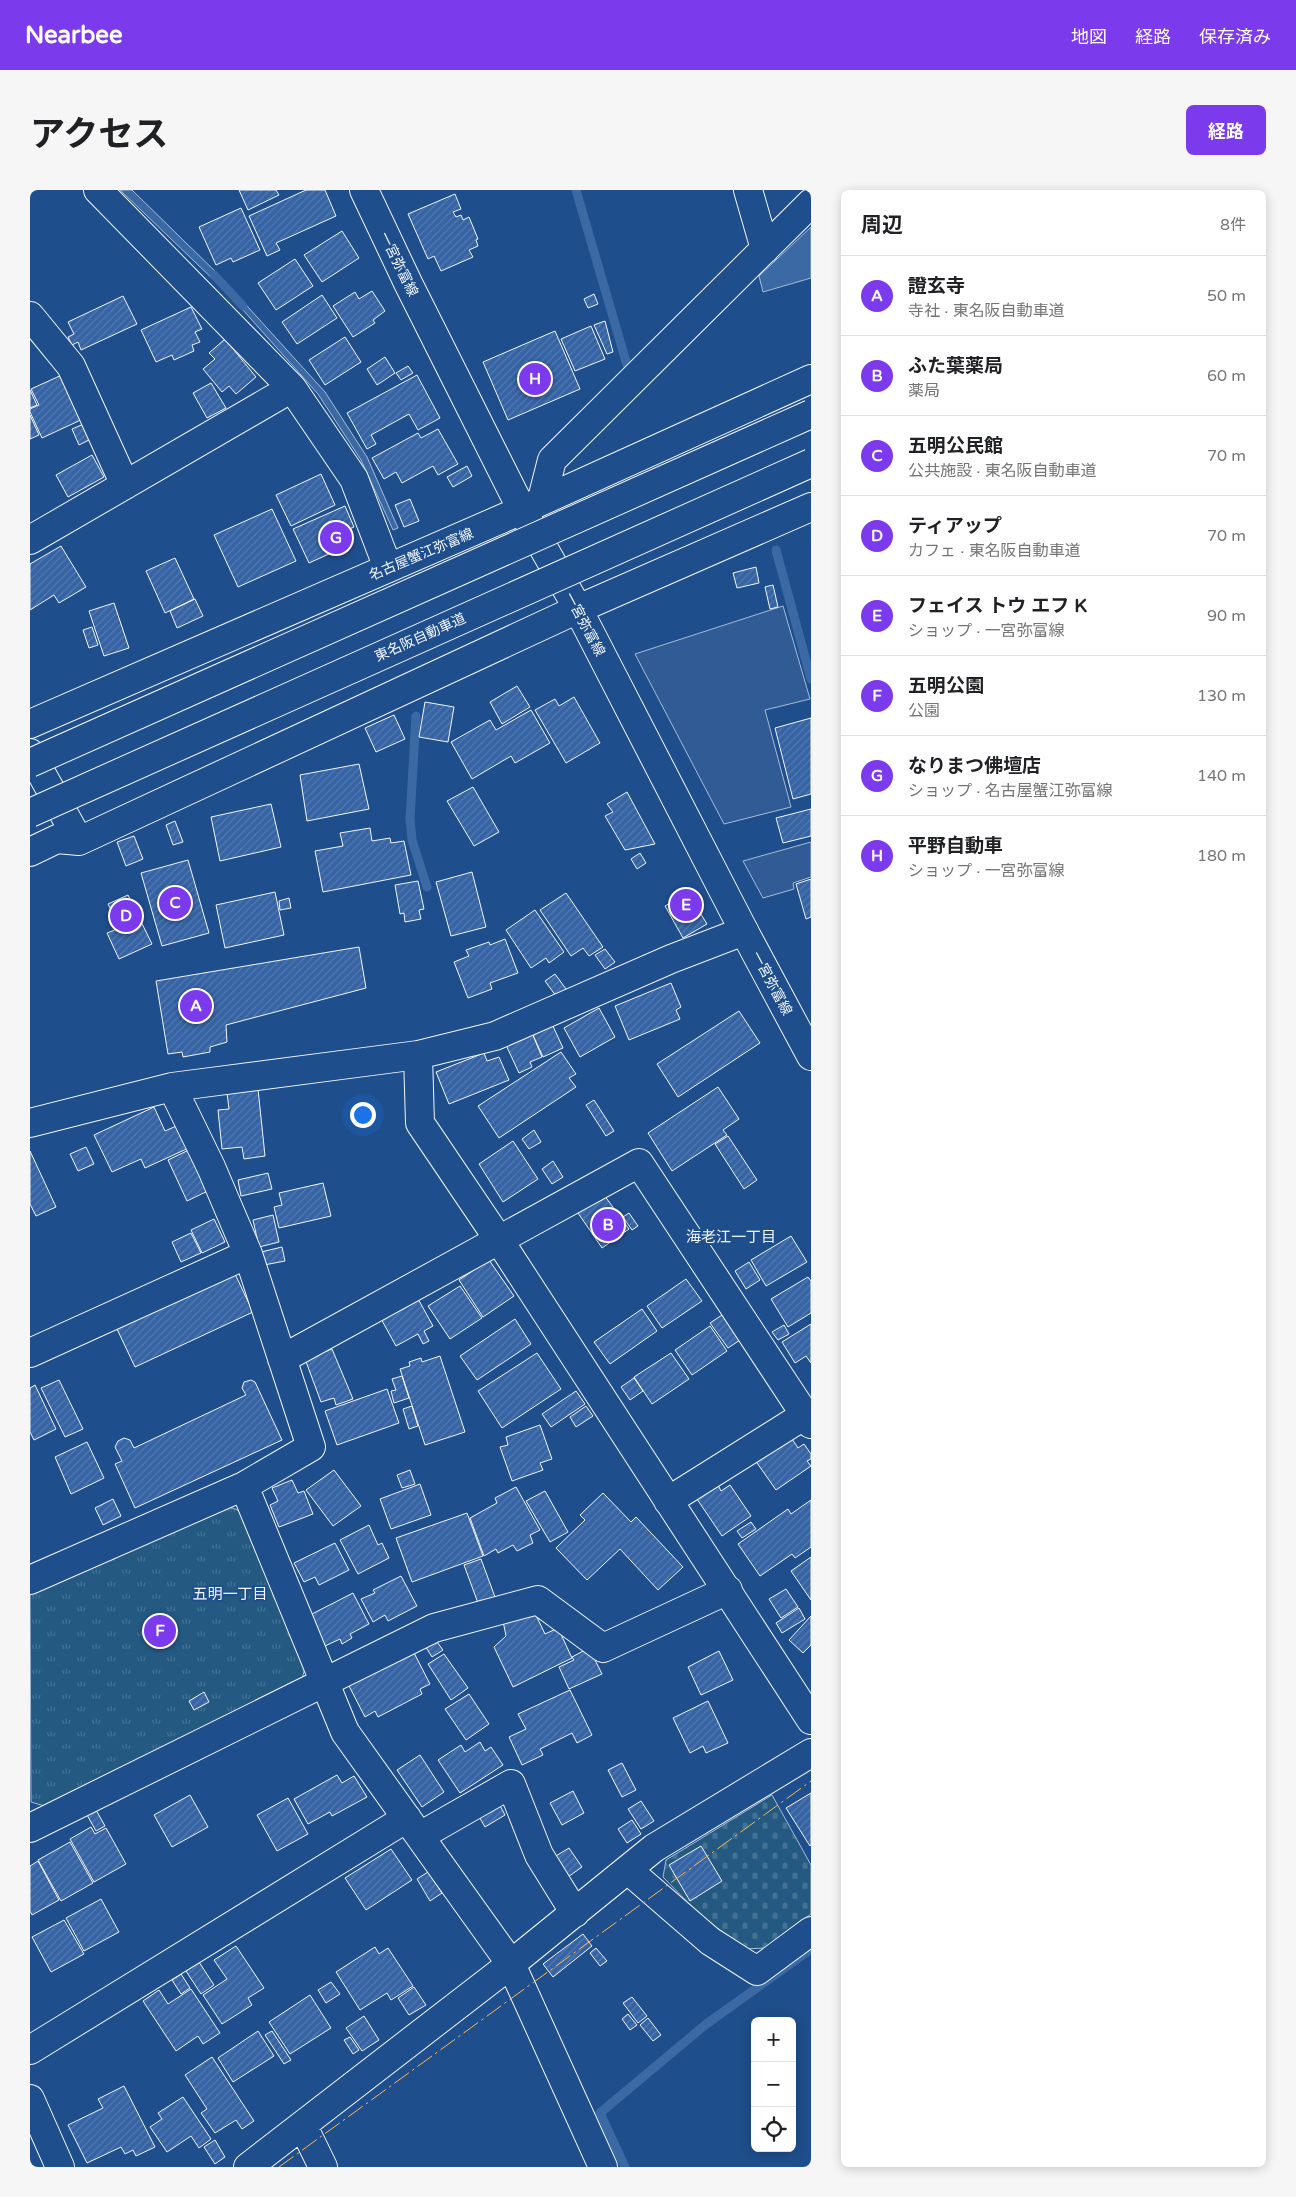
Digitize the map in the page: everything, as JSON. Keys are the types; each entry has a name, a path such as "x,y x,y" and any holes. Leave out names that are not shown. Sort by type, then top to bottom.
{"main road":[{"path":"98,190 292,388 354,479 388,568"},
{"name":"一宮弥富線","path":"364,190 412,292 532,505 578,609 744,931 811,1056"},
{"path":"748,190 765,249"},
{"path":"532,505 552,460 811,203"},
{"path":"30,316 71,366 126,484"},
{"name":"名古屋蟹江弥富線","path":"30,724 532,505 811,378"},
{"path":"30,540 292,388"},
{"path":"30,763 811,414"},
{"name":"東名阪自動車道","path":"30,813 811,463"},
{"path":"30,852 57,840 78,841 578,609 811,507"},
{"path":"30,753 78,841"},
{"path":"30,1123 172,1087 418,1055 495,1036 671,959 744,931"},
{"path":"418,1055 420,1123 499,1240 811,1720"},
{"path":"30,1580 244,1486 310,1447 248,1254 211,1168 172,1087"},
{"path":"282,1359 639,1163 808,1419 668,1501"},
{"path":"30,1353 248,1254"},
{"path":"244,1486 345,1732 511,1964 603,2167"},
{"path":"30,1828 325,1684 434,1628 538,1600 603,1648 728,1590"},
{"path":"248,2167 511,1964 654,1848 811,1753"},
{"path":"30,2050 413,1827 511,1784 539,1855 575,1913"},
{"path":"628,1870 710,1941 757,1971 811,1930"},
{"path":"30,2099 60,2167"},
{"path":"303,2126 323,2167"}],"green space":[{"path":"227,1506 240,1511 305,1669 301,1681 48,1807 31,1802 30,1594"},
{"path":"772,1795 811,1865 811,1914 765,1948 745,1949 700,1915 663,1877 666,1860"}],"shaded area":[{"path":"120,190 132,190 226,282 219,285"},
{"path":"811,227 811,278 763,292 759,276"},
{"path":"238,296 325,392 367,457 398,528 393,530 361,460 318,394 234,300"},
{"path":"783,606 810,699 765,710 791,807 724,824 635,654"},
{"path":"811,842 811,877 793,883 794,889 763,898 743,861"}],"building":[{"path":"239,190 276,190 279,195 248,210"},
{"path":"306,190 325,190 336,216 276,243 280,250 267,256 249,216"},
{"path":"455,194 461,209 453,212 456,217 461,215 463,220 469,217 478,239 476,240 478,246 469,250 473,257 441,271 434,256 428,259 408,214"},
{"path":"241,208 260,250 233,262 231,258 216,265 199,227"},
{"path":"342,231 359,258 322,282 304,255"},
{"path":"295,259 313,286 276,310 258,283"},
{"path":"372,291 385,311 373,320 375,323 353,337 333,306 355,292 359,299"},
{"path":"594,294 598,304 588,308 584,299"},
{"path":"322,295 337,318 297,344 282,322"},
{"path":"123,296 137,324 81,350 78,342 72,345 68,337 74,334 68,322"},
{"path":"191,307 202,329 195,332 200,342 192,345 194,351 174,360 172,355 156,362 141,330"},
{"path":"605,321 613,352 607,354 594,325"},
{"path":"591,326 605,359 575,371 561,339"},
{"path":"555,331 580,389 508,420 483,362"},
{"path":"345,337 361,362 325,385 309,360"},
{"path":"225,339 256,377 236,394 229,386 222,392 203,369 215,359 209,353"},
{"path":"385,357 395,373 377,385 367,369"},
{"path":"408,366 413,373 401,380 396,373"},
{"path":"64,374 85,418 42,438 30,412 30,409 39,405 31,389"},
{"path":"417,375 440,418 418,430 409,414 371,435 376,444 367,449 347,413"},
{"path":"211,383 226,408 207,418 193,393"},
{"path":"30,390 37,405 30,408"},
{"path":"30,415 39,435 30,439"},
{"path":"86,423 93,438 79,445 72,429"},
{"path":"438,429 458,464 438,475 433,466 402,483 396,472 384,479 372,458 418,433 421,438"},
{"path":"92,455 104,477 68,497 56,475"},
{"path":"467,466 472,476 453,487 447,477"},
{"path":"321,474 335,505 291,526 276,495"},
{"path":"410,499 419,521 404,527 395,505"},
{"path":"345,506 354,527 347,530 353,543 309,563 293,529"},
{"path":"272,509 296,561 238,587 214,535"},
{"path":"61,546 86,587 59,603 54,595 30,610 30,564"},
{"path":"175,558 194,599 165,613 146,571"},
{"path":"756,567 759,583 737,588 733,573"},
{"path":"773,585 778,607 770,609 765,587"},
{"path":"195,599 203,616 177,628 170,611"},
{"path":"114,603 129,648 104,656 89,611"},
{"path":"92,627 98,645 89,648 83,630"},
{"path":"517,686 530,707 502,724 490,702"},
{"path":"574,697 600,743 566,763 535,710 555,699 559,706"},
{"path":"425,702 454,707 448,742 419,737"},
{"path":"531,710 550,743 515,763 511,756 472,779 451,742 490,720 496,730"},
{"path":"394,715 405,739 376,752 365,728"},
{"path":"811,718 811,794 793,799 775,728"},
{"path":"359,764 369,809 307,821 300,775"},
{"path":"473,787 499,832 474,846 447,801"},
{"path":"627,792 655,844 625,850 605,816 613,812 607,804"},
{"path":"271,804 281,847 220,861 211,817"},
{"path":"811,809 811,836 783,843 776,818"},
{"path":"175,821 183,842 173,845 166,825"},
{"path":"370,828 372,841 390,838 391,843 404,841 411,875 323,892 315,851 343,846 340,833"},
{"path":"134,836 143,859 126,866 117,842"},
{"path":"640,853 646,863 637,869 631,859"},
{"path":"188,860 209,933 162,946 141,873"},
{"path":"472,872 486,927 451,936 436,882"},
{"path":"811,879 811,917 806,919 796,884"},
{"path":"418,881 424,909 419,910 421,919 405,922 404,913 400,914 395,885"},
{"path":"275,892 284,935 225,948 216,905"},
{"path":"566,893 603,947 589,956 583,948 571,956 540,910"},
{"path":"688,893 707,924 683,938 665,906"},
{"path":"128,895 152,944 119,959 107,933 120,928 108,904"},
{"path":"289,898 291,908 280,910 279,901"},
{"path":"535,910 564,952 549,963 546,958 531,968 506,930"},
{"path":"505,939 518,973 490,983 492,989 468,998 454,962 469,956 466,950 489,942 490,945"},
{"path":"359,947 366,988 226,1025 227,1042 210,1047 210,1052 183,1057 182,1052 168,1054 156,981"},
{"path":"605,949 615,962 605,969 595,955"},
{"path":"555,974 566,989 556,996 545,981"},
{"path":"671,983 681,1007 676,1010 680,1019 629,1040 615,1006"},
{"path":"599,1008 615,1037 580,1057 564,1028"},
{"path":"739,1011 760,1043 678,1097 657,1064"},
{"path":"552,1024 563,1048 543,1057 532,1033"},
{"path":"532,1033 542,1057 530,1062 532,1067 519,1073 506,1045"},
{"path":"561,1052 576,1074 569,1078 576,1087 499,1138 478,1106"},
{"path":"484,1053 487,1061 499,1057 509,1080 449,1104 436,1072"},
{"path":"718,1087 739,1119 723,1130 727,1135 672,1171 648,1133"},
{"path":"258,1089 265,1156 244,1159 242,1147 222,1149 218,1110 229,1109 227,1093"},
{"path":"594,1100 614,1131 606,1136 586,1105"},
{"path":"154,1107 165,1131 183,1123 193,1146 145,1168 141,1159 112,1172 94,1135"},
{"path":"534,1130 541,1142 529,1149 522,1139"},
{"path":"728,1136 757,1180 744,1189 715,1144"},
{"path":"513,1141 538,1179 503,1202 479,1164"},
{"path":"86,1147 94,1164 78,1171 70,1154"},
{"path":"195,1147 214,1188 187,1201 168,1160"},
{"path":"30,1151 56,1207 36,1216 30,1204"},
{"path":"553,1161 563,1177 552,1184 542,1169"},
{"path":"268,1173 272,1189 241,1196 238,1180"},
{"path":"323,1183 331,1216 279,1228 274,1207 282,1205 279,1193"},
{"path":"604,1195 629,1229 602,1248 578,1213"},
{"path":"629,1213 638,1226 632,1230 623,1217"},
{"path":"273,1215 279,1242 259,1247 253,1220"},
{"path":"214,1219 225,1242 202,1253 191,1230"},
{"path":"191,1233 201,1253 181,1262 172,1242"},
{"path":"791,1236 807,1262 766,1286 751,1260"},
{"path":"282,1247 285,1261 264,1265 261,1252"},
{"path":"489,1260 514,1296 483,1317 459,1280"},
{"path":"749,1262 760,1280 746,1289 735,1271"},
{"path":"235,1274 253,1312 135,1367 117,1329"},
{"path":"808,1277 811,1281 811,1313 788,1327 771,1299"},
{"path":"686,1279 702,1301 662,1328 647,1306"},
{"path":"460,1286 482,1318 450,1339 428,1306"},
{"path":"417,1297 433,1326 424,1331 429,1341 423,1344 418,1334 396,1346 380,1317"},
{"path":"642,1309 657,1331 610,1364 594,1342"},
{"path":"722,1315 740,1340 728,1348 710,1323"},
{"path":"515,1319 531,1344 477,1380 460,1356"},
{"path":"811,1324 811,1363 806,1356 795,1363 782,1342"},
{"path":"784,1325 789,1334 778,1340 772,1332"},
{"path":"710,1326 727,1351 692,1375 675,1350"},
{"path":"332,1349 353,1399 336,1405 334,1398 321,1402 305,1359"},
{"path":"537,1353 561,1389 502,1428 478,1391"},
{"path":"671,1353 689,1379 652,1404 634,1377"},
{"path":"440,1356 465,1432 425,1445 400,1369 410,1366 409,1362 421,1358 422,1362"},
{"path":"402,1376 409,1398 394,1403 391,1391 396,1390 392,1379"},
{"path":"634,1378 643,1391 630,1400 621,1387"},
{"path":"59,1380 83,1429 65,1437 41,1388"},
{"path":"251,1380 255,1382 282,1440 135,1508 115,1464 122,1461 115,1447 118,1441 124,1438 130,1440 134,1448 246,1395 242,1388 244,1382"},
{"path":"35,1385 56,1429 34,1440 30,1432 30,1388"},
{"path":"387,1389 399,1423 337,1445 325,1411"},
{"path":"576,1391 585,1404 551,1427 542,1414"},
{"path":"412,1406 418,1426 409,1429 403,1409"},
{"path":"586,1406 593,1416 576,1427 570,1417"},
{"path":"540,1425 552,1459 540,1463 543,1470 512,1481 500,1447 508,1445 506,1437"},
{"path":"790,1436 798,1448 804,1444 811,1454 811,1459 807,1461 811,1466 776,1490 755,1460"},
{"path":"87,1442 104,1478 71,1494 55,1457"},
{"path":"334,1470 361,1506 333,1526 306,1490"},
{"path":"410,1470 415,1484 402,1488 397,1475"},
{"path":"292,1480 298,1493 304,1491 313,1514 279,1527 270,1505 278,1501 272,1488"},
{"path":"420,1484 431,1515 391,1529 380,1499"},
{"path":"718,1485 721,1491 730,1485 751,1516 722,1536 697,1499"},
{"path":"516,1487 540,1530 530,1535 533,1543 517,1551 513,1545 498,1553 496,1549 484,1556 470,1518 497,1503 495,1498"},
{"path":"545,1491 568,1532 550,1542 526,1501"},
{"path":"603,1493 631,1522 636,1517 683,1567 658,1590 620,1549 587,1580 556,1548 585,1520 580,1515"},
{"path":"113,1499 121,1516 103,1525 95,1508"},
{"path":"811,1500 811,1547 795,1558 792,1554 760,1576 738,1544 788,1509 791,1514"},
{"path":"467,1513 483,1556 412,1582 396,1538"},
{"path":"751,1522 756,1529 742,1538 737,1531"},
{"path":"369,1525 378,1545 382,1543 389,1558 358,1574 340,1540"},
{"path":"335,1543 349,1570 319,1585 315,1577 304,1582 294,1563"},
{"path":"811,1557 811,1600 791,1571"},
{"path":"481,1559 495,1597 478,1603 464,1565"},
{"path":"401,1576 417,1606 388,1621 385,1615 373,1622 361,1599 375,1593 373,1590"},
{"path":"786,1589 798,1607 781,1618 769,1599"},
{"path":"353,1593 369,1624 350,1634 352,1638 342,1644 340,1639 325,1646 310,1615"},
{"path":"799,1608 805,1619 782,1633 776,1623"},
{"path":"535,1613 545,1634 558,1628 572,1658 513,1687 494,1647 506,1636 502,1616"},
{"path":"811,1616 811,1645 803,1653 789,1640"},
{"path":"434,1638 443,1650 432,1657 424,1644"},
{"path":"589,1648 602,1674 569,1689 559,1667 574,1660 572,1657"},
{"path":"412,1649 430,1684 420,1689 422,1694 378,1717 375,1711 365,1717 347,1682"},
{"path":"719,1651 733,1680 701,1695 688,1667"},
{"path":"444,1654 468,1688 451,1700 428,1664"},
{"path":"570,1690 592,1735 577,1743 572,1733 540,1749 543,1755 522,1765 509,1737 526,1729 518,1714"},
{"path":"204,1692 209,1702 194,1710 189,1701"},
{"path":"469,1694 489,1724 466,1740 445,1709"},
{"path":"708,1701 728,1743 706,1753 703,1746 690,1753 673,1718"},
{"path":"480,1742 485,1751 491,1747 503,1765 460,1793 438,1760 461,1745 465,1752"},
{"path":"420,1755 444,1792 422,1807 397,1770"},
{"path":"622,1763 636,1790 622,1797 608,1770"},
{"path":"337,1775 342,1783 354,1776 367,1797 332,1816 330,1812 308,1824 294,1799"},
{"path":"573,1791 584,1813 562,1825 550,1803"},
{"path":"811,1793 811,1845 810,1846 786,1808"},
{"path":"190,1795 208,1827 172,1847 154,1815"},
{"path":"288,1798 308,1834 277,1851 257,1815"},
{"path":"497,1800 505,1815 485,1827 477,1813"},
{"path":"641,1801 654,1821 641,1829 628,1809"},
{"path":"96,1810 105,1826 96,1831 87,1815"},
{"path":"632,1820 641,1834 627,1843 618,1829"},
{"path":"91,1827 95,1834 106,1828 126,1864 94,1882 70,1839"},
{"path":"70,1842 93,1883 61,1901 38,1860"},
{"path":"701,1846 722,1881 690,1901 669,1865"},
{"path":"569,1848 582,1867 565,1879 551,1859"},
{"path":"391,1849 412,1880 366,1910 345,1878"},
{"path":"38,1861 59,1900 32,1915 30,1911 30,1866"},
{"path":"428,1872 442,1893 430,1901 417,1879"},
{"path":"101,1899 119,1932 84,1951 66,1918"},
{"path":"64,1920 84,1954 51,1972 32,1937"},
{"path":"583,1934 592,1946 553,1977 543,1964"},
{"path":"236,1946 264,1988 248,1998 252,2005 222,2024 203,1995 227,1979 214,1960"},
{"path":"375,1947 379,1954 388,1948 413,1986 391,2000 387,1993 360,2010 336,1972"},
{"path":"596,1948 607,1961 600,1966 590,1953"},
{"path":"199,1962 214,1985 201,1994 186,1971"},
{"path":"181,1974 190,1988 181,1994 172,1980"},
{"path":"331,1982 340,1994 326,2003 318,1990"},
{"path":"414,1987 426,2005 409,2015 398,1998"},
{"path":"191,1989 220,2033 203,2044 198,2036 176,2051 143,2001 159,1990 168,2004"},
{"path":"310,1995 331,2028 290,2054 269,2022"},
{"path":"632,1997 647,2016 638,2023 623,2003"},
{"path":"628,2014 637,2025 630,2030 622,2019"},
{"path":"364,2016 379,2040 362,2051 346,2028"},
{"path":"648,2018 661,2035 653,2041 640,2025"},
{"path":"258,2031 274,2056 233,2082 218,2058"},
{"path":"272,2031 291,2060 284,2064 265,2035"},
{"path":"350,2037 359,2050 353,2054 344,2040"},
{"path":"212,2057 254,2121 242,2129 236,2120 215,2133 201,2113 207,2109 185,2075"},
{"path":"124,2086 155,2147 136,2156 133,2150 125,2154 121,2147 87,2163 68,2125 103,2108 98,2099"},
{"path":"183,2097 211,2139 199,2148 191,2136 167,2152 150,2127 162,2119 158,2113"},
{"path":"215,2140 225,2157 215,2164 204,2147"}],"waterway":[{"path":"576,190 627,365"},
{"path":"214,275 243,306"},
{"path":"776,550 811,679"},
{"path":"416,716 410,819 412,840 427,887"},
{"path":"625,2167 600,2113 705,2025 811,1949"}],"power":[{"path":"279,2167 811,1781"}],"place":[{"name":"平野自動車","path":"535,379"},
{"name":"なりまつ佛壇店","path":"336,538"},
{"name":"五明公民館","path":"175,903"},
{"name":"フェイス トウ エフ K","path":"686,905"},
{"name":"ティアップ","path":"126,916"},
{"name":"證玄寺","path":"196,1006"},
{"name":"ふた葉薬局","path":"608,1225"},
{"name":"五明公園","path":"160,1631"}],"district":[{"name":"海老江一丁目","path":"731,1237"},
{"name":"五明一丁目","path":"230,1594"}]}
